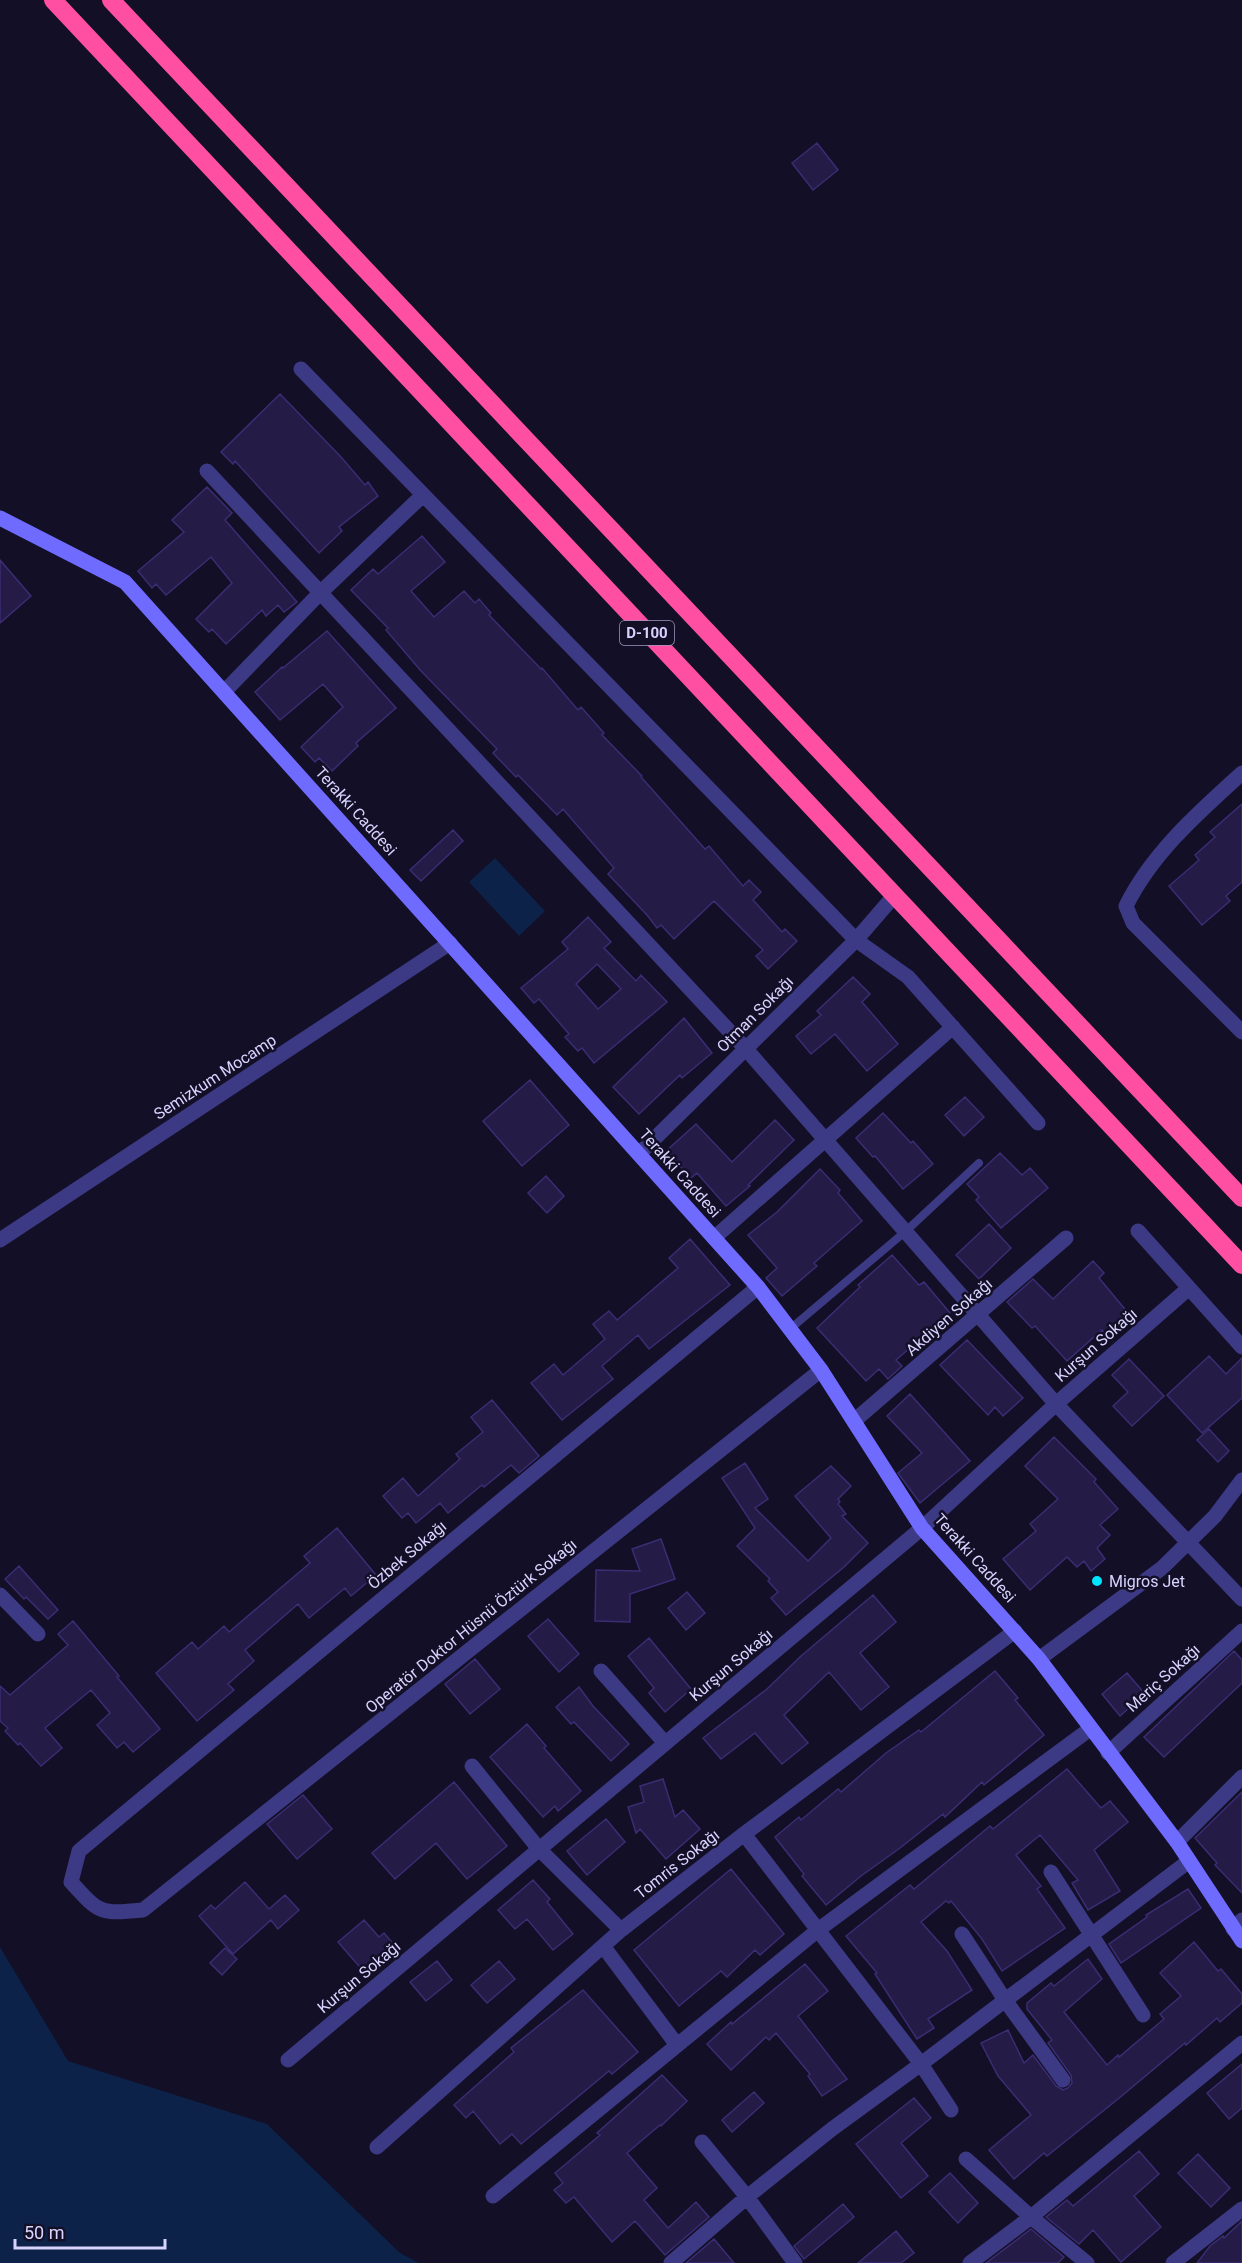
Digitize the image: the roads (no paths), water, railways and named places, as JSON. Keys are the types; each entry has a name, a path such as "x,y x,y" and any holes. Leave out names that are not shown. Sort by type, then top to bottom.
{"highway":[{"name":"D-100","path":"53,0 1242,1265"},
{"name":"D-100","path":"111,0 1242,1198"}],"street":[{"path":"301,369 856,940 908,977 1038,1123"},
{"path":"207,471 746,1049 980,1314 1056,1404 1242,1599"},
{"path":"224,692 320,592 423,495"},
{"name":"Terakki Caddesi","path":"0,518 125,582 758,1287 821,1370 922,1527 1039,1659 1177,1842 1239,1930"},
{"path":"1242,773 1193,817 1137,883 1126,906 1133,922 1242,1032"},
{"name":"Otman Sokağı","path":"639,1154 856,940 894,897"},
{"name":"Semizkum Mocamp","path":"0,1240 450,943"},
{"path":"714,1238 953,1027"},
{"path":"1138,1231 1242,1347"},
{"name":"Akdiyen Sokağı","path":"854,1422 1066,1238"},
{"name":"Özbek Sokağı","path":"143,1910 110,1913 92,1905 71,1882 79,1851 758,1287"},
{"name":"Kurşun Sokağı","path":"288,2060 922,1527 1056,1404 1189,1288"},
{"name":"Operatör Doktor Hüsnü Öztürk Sokağı","path":"143,1910 821,1370"},
{"path":"1039,1659 1154,1574 1215,1516 1242,1480"},
{"path":"0,1595 38,1634"},
{"name":"Tomris Sokağı","path":"378,2147 621,1930 744,1834 1015,1631"},
{"name":"Meriç Sokağı","path":"1108,1752 1242,1631"},
{"path":"601,1671 665,1743"},
{"path":"493,2196 818,1930 1090,1729"},
{"path":"472,1766 539,1850 621,1930"},
{"path":"1177,1842 1242,1777"},
{"path":"744,1834 921,2064 951,2110"},
{"path":"670,2263 832,2129 1189,1861"},
{"path":"1051,1872 1143,2015"},
{"path":"962,1934 1005,2000 1063,2080"},
{"path":"603,1946 677,2045"},
{"path":"970,2263 1030,2217 1242,2043"},
{"path":"702,2142 747,2197 795,2263"},
{"path":"966,2159 1030,2217 1087,2263"},
{"path":"1173,2263 1242,2209"}],"lane":[{"path":"790,1329 906,1231 979,1163"}],"water":[{"path":"495,858 545,911 519,936 469,882"},
{"path":"0,1947 68,2061 267,2124 400,2253 419,2263 0,2263"}],"place":[{"name":"Migros Jet","path":"1097,1581"}]}
